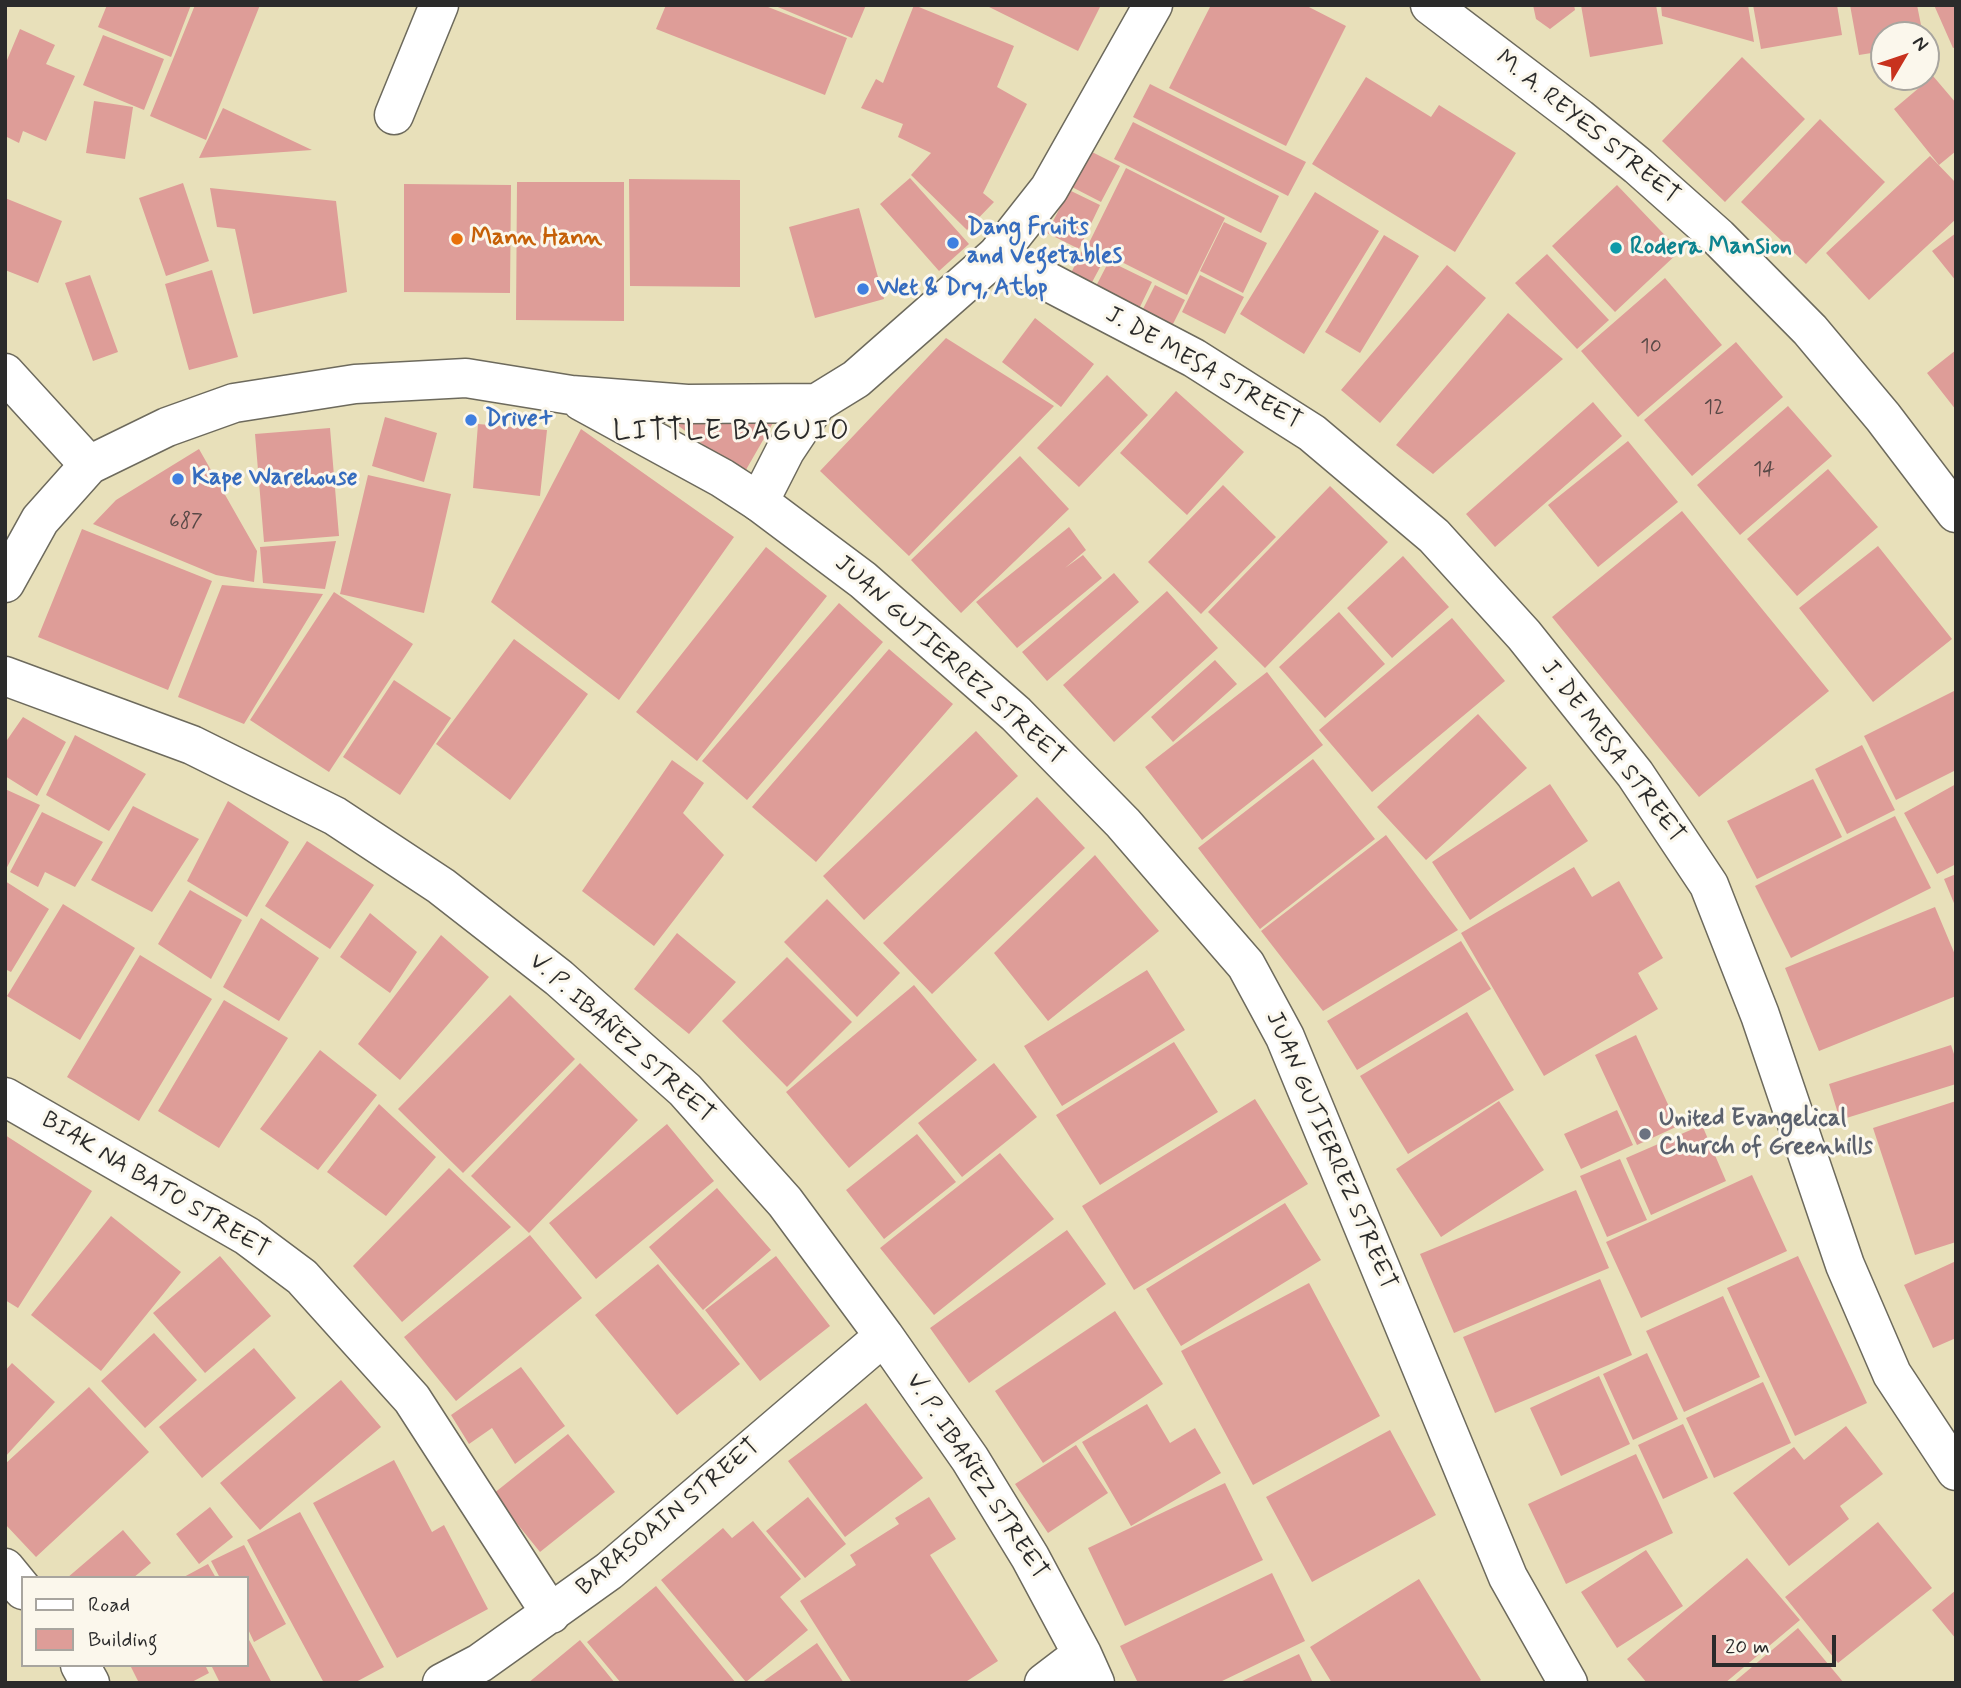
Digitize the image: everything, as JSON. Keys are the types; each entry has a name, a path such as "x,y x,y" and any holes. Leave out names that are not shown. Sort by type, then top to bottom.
{"street":[{"path":"394,115 439,5"},
{"path":"759,502 785,451 817,403 856,379 997,255 1049,189 1153,5"},
{"name":"M. A. REYES STREET","path":"1430,5 1599,134 1718,237 1810,330 1883,417 1956,513"},
{"name":"J. DE MESA STREET","path":"997,255 1194,358 1312,433 1434,536 1524,635 1635,774 1709,885 1760,1015 1845,1265 1892,1374 1956,1471"},
{"path":"5,373 89,465"},
{"path":"5,583 40,520 89,465 167,427 234,403 355,384 466,378 571,395 687,404 817,403"},
{"name":"JUAN GUTIERREZ STREET","path":"571,395 722,478 759,502 863,580 1016,714 1123,823 1246,965 1285,1037 1508,1577 1568,1683"},
{"name":"V. P. IBAÑEZ STREET","path":"5,676 192,745 335,816 441,886 559,978 685,1090 785,1202 970,1459 1030,1557 1088,1668"},
{"name":"BIAK NA BATO STREET","path":"5,1097 247,1236 302,1277 412,1399 551,1614"},
{"name":"BARASOAIN STREET","path":"442,1683 480,1663 609,1571 884,1336"},
{"path":"5,1568 21,1588"},
{"path":"81,1667 90,1683"},
{"path":"1044,1683 1088,1668"}],"building":[{"path":"107,5 191,5 171,57 98,27"},
{"path":"195,5 260,5 206,140 150,116"},
{"path":"666,5 763,5 847,38 825,95 656,29"},
{"path":"773,5 866,5 852,38"},
{"path":"914,5 1014,46 997,87 1027,104 983,193 994,202 967,230 911,175 931,153 898,137 903,124 861,108 876,79 883,83"},
{"path":"985,5 1101,5 1078,51"},
{"path":"1211,5 1305,5 1346,26 1286,146 1169,88"},
{"path":"1533,5 1574,5 1575,10 1550,29 1536,19"},
{"path":"1581,5 1656,5 1663,44 1590,57"},
{"path":"1661,5 1748,5 1754,42 1662,16"},
{"path":"1753,5 1837,5 1842,35 1761,49"},
{"path":"1850,5 1917,5 1920,21 1870,21 1870,53 1859,55"},
{"path":"1934,5 1956,5 1956,47 1953,48"},
{"path":"20,29 55,45 46,64 75,76 46,141 23,131 19,143 5,136 5,65"},
{"path":"103,35 164,59 144,110 83,85"},
{"path":"1742,57 1805,119 1725,202 1662,141"},
{"path":"1366,77 1431,117 1439,105 1516,153 1455,252 1312,164"},
{"path":"1150,84 1306,162 1288,196 1133,117"},
{"path":"1940,84 1956,103 1956,151 1939,165 1894,109 1915,91 1940,91"},
{"path":"94,101 133,107 125,159 86,153"},
{"path":"223,108 312,150 199,158"},
{"path":"1820,119 1885,182 1806,264 1741,202"},
{"path":"1133,122 1279,196 1261,233 1114,159"},
{"path":"1088,150 1120,166 1101,202 1070,186"},
{"path":"1930,156 1956,183 1956,219 1869,300 1826,253"},
{"path":"1126,168 1225,218 1187,295 1088,245"},
{"path":"910,178 969,244 939,271 880,204"},
{"path":"629,179 740,180 740,287 630,286"},
{"path":"517,182 624,182 624,321 516,320"},
{"path":"183,183 209,261 166,276 139,198"},
{"name":"Mann Hann","path":"404,184 511,185 510,293 404,292"},
{"name":"Rodera Mansion","path":"1617,185 1680,251 1615,312 1552,246"},
{"path":"210,188 336,201 347,292 253,314 235,229 217,227"},
{"path":"1069,190 1100,205 1079,249 1047,233"},
{"path":"1315,192 1379,231 1304,354 1240,314"},
{"path":"5,198 62,221 38,283 5,270"},
{"path":"859,208 884,299 815,318 789,227"},
{"path":"1224,222 1267,243 1243,293 1200,271"},
{"path":"1956,233 1956,281 1932,251"},
{"path":"1384,235 1419,256 1360,353 1325,332"},
{"path":"1084,247 1105,258 1090,286 1070,275"},
{"path":"1547,254 1609,320 1577,349 1515,283"},
{"path":"1109,261 1152,282 1138,311 1094,290"},
{"path":"1447,265 1486,298 1380,423 1341,390"},
{"path":"212,270 238,357 189,370 165,284"},
{"path":"90,275 118,352 93,361 65,283"},
{"path":"1200,275 1244,297 1225,334 1182,312"},
{"path":"1665,278 1722,345 1638,417 1581,351"},
{"path":"1155,285 1185,300 1172,326 1142,311"},
{"path":"1508,313 1563,359 1433,474 1396,445"},
{"path":"1035,318 1094,364 1061,407 1002,362"},
{"path":"946,338 1054,406 909,556 820,471"},
{"path":"1736,342 1783,397 1692,476 1644,420"},
{"path":"1956,350 1956,410 1927,373"},
{"path":"1107,375 1148,415 1079,487 1037,448"},
{"path":"1176,391 1244,452 1187,515 1120,453"},
{"path":"1593,402 1622,436 1495,547 1466,514"},
{"path":"1788,406 1832,456 1740,535 1697,485"},
{"path":"663,414 778,414 743,475"},
{"path":"385,417 437,433 424,482 372,466"},
{"path":"478,424 547,430 540,496 473,488"},
{"path":"330,428 339,536 264,542 255,434"},
{"path":"581,429 734,537 619,700 491,602"},
{"path":"1628,441 1678,502 1598,567 1548,505"},
{"path":"199,449 257,551 254,582 216,575 93,524 116,500"},
{"path":"1020,456 1069,509 961,613 911,560"},
{"path":"1828,469 1878,527 1797,596 1747,539"},
{"path":"368,475 451,494 424,613 340,594"},
{"path":"1223,485 1276,537 1201,614 1148,562"},
{"path":"1330,486 1388,542 1265,668 1208,612"},
{"path":"1682,511 1829,691 1699,797 1552,617"},
{"path":"1069,527 1086,550 1065,568 1083,555 1102,578 1017,648 976,602"},
{"path":"82,529 212,581 168,690 38,637"},
{"path":"336,541 325,589 263,583 260,547"},
{"path":"1878,546 1952,639 1873,702 1799,608"},
{"path":"766,547 827,596 697,761 636,712"},
{"path":"1403,556 1449,607 1392,658 1347,608"},
{"path":"1114,573 1139,602 1047,681 1022,652"},
{"path":"222,585 323,594 244,724 178,697"},
{"path":"1167,591 1218,648 1114,742 1063,685"},
{"path":"334,592 413,644 329,772 250,720"},
{"path":"839,603 883,642 747,800 702,761"},
{"path":"1339,612 1385,664 1325,718 1279,667"},
{"path":"1452,618 1505,681 1372,792 1319,730"},
{"path":"514,639 588,694 510,800 436,744"},
{"path":"889,649 953,704 816,862 752,807"},
{"path":"1215,660 1237,684 1173,742 1151,717"},
{"path":"1267,672 1323,745 1202,840 1145,767"},
{"path":"394,680 451,718 400,795 343,757"},
{"path":"1956,690 1956,770 1896,800 1864,736"},
{"path":"1478,714 1527,768 1426,860 1377,807"},
{"path":"23,717 66,742 37,796 5,776 5,743"},
{"path":"976,731 1018,776 864,920 823,876"},
{"path":"75,735 146,774 109,831 46,795"},
{"path":"1862,745 1895,810 1847,834 1815,769"},
{"path":"1313,759 1375,839 1260,929 1198,848"},
{"path":"672,760 704,783 683,813 724,855 654,946 582,891"},
{"path":"1813,779 1842,837 1757,879 1727,821"},
{"path":"1550,784 1588,841 1470,920 1432,862"},
{"path":"1956,784 1956,864 1937,874 1904,813"},
{"path":"5,789 40,805 5,871"},
{"path":"1037,797 1085,848 932,994 883,943"},
{"path":"228,801 289,842 247,917 187,881"},
{"path":"133,806 199,839 152,912 91,880"},
{"path":"42,812 103,842 75,887 45,872 38,887 10,872"},
{"path":"1895,816 1931,888 1791,958 1755,886"},
{"path":"1386,835 1458,930 1323,1011 1261,931"},
{"path":"307,841 374,885 330,949 265,906"},
{"path":"1095,855 1159,931 1048,1021 994,953"},
{"path":"1574,867 1592,897 1619,881 1663,958 1638,973 1658,1009 1544,1076 1461,933"},
{"path":"1956,874 1956,908 1944,879"},
{"path":"5,881 49,909 11,972 5,969"},
{"path":"190,890 242,920 211,979 158,944"},
{"path":"827,899 900,973 857,1017 784,942"},
{"path":"63,904 135,948 80,1040 7,996"},
{"path":"1935,907 1956,957 1956,996 1819,1051 1785,968"},
{"path":"370,913 417,952 390,993 340,957"},
{"path":"261,918 319,958 279,1021 223,987"},
{"path":"677,933 736,982 689,1034 634,989"},
{"path":"441,935 489,977 400,1080 358,1044"},
{"path":"1461,941 1491,989 1357,1070 1327,1021"},
{"path":"140,955 212,999 139,1121 67,1077"},
{"path":"787,957 852,1022 787,1087 722,1021"},
{"path":"1147,970 1185,1030 1062,1106 1024,1046"},
{"path":"914,985 977,1060 849,1168 786,1092"},
{"path":"510,995 575,1059 463,1173 398,1109"},
{"path":"224,1000 288,1038 219,1148 158,1111"},
{"path":"1467,1012 1514,1090 1408,1154 1360,1076"},
{"path":"1636,1035 1678,1126 1637,1145 1595,1055"},
{"path":"1174,1042 1218,1112 1100,1185 1056,1115"},
{"path":"1951,1045 1956,1060 1956,1084 1840,1120 1829,1084"},
{"path":"320,1050 377,1095 318,1170 260,1129"},
{"path":"580,1063 638,1120 529,1233 471,1176"},
{"path":"994,1063 1037,1117 962,1177 918,1123"},
{"path":"1255,1099 1308,1184 1134,1290 1082,1206"},
{"path":"1499,1101 1544,1170 1441,1237 1396,1169"},
{"path":"1956,1101 1956,1242 1915,1255 1873,1128"},
{"path":"379,1104 436,1157 386,1216 327,1172"},
{"path":"1617,1110 1633,1145 1581,1169 1564,1134"},
{"path":"667,1124 714,1181 596,1279 549,1223"},
{"path":"1702,1125 1726,1181 1651,1215 1626,1158"},
{"path":"917,1134 956,1182 884,1239 846,1190"},
{"path":"5,1135 92,1191 18,1308 5,1300"},
{"path":"1000,1153 1054,1219 934,1315 880,1248"},
{"path":"1620,1159 1647,1220 1607,1237 1580,1176"},
{"path":"449,1168 511,1227 402,1322 353,1266"},
{"path":"1752,1175 1787,1251 1641,1318 1606,1242"},
{"path":"717,1188 771,1250 703,1310 649,1247"},
{"path":"1576,1190 1609,1268 1454,1333 1420,1254"},
{"path":"1285,1203 1321,1260 1181,1346 1146,1289"},
{"path":"111,1216 181,1272 101,1371 31,1315"},
{"path":"1067,1230 1106,1284 969,1383 930,1328"},
{"path":"530,1235 582,1298 456,1401 404,1337"},
{"path":"220,1256 271,1316 205,1373 153,1313"},
{"path":"776,1256 830,1326 760,1381 705,1310"},
{"path":"1798,1256 1867,1403 1795,1436 1727,1288"},
{"path":"1956,1261 1956,1338 1933,1348 1904,1285"},
{"path":"658,1264 740,1364 677,1415 595,1315"},
{"path":"1600,1279 1632,1355 1495,1413 1463,1337"},
{"path":"1309,1283 1380,1416 1253,1485 1181,1351"},
{"path":"1723,1296 1760,1377 1684,1412 1646,1331"},
{"path":"1115,1311 1163,1384 1043,1463 995,1391"},
{"path":"154,1333 197,1380 145,1428 101,1381"},
{"path":"254,1348 296,1398 202,1478 159,1427"},
{"path":"1647,1353 1678,1419 1633,1440 1603,1374"},
{"path":"12,1363 55,1402 5,1457 5,1371"},
{"path":"521,1367 565,1426 515,1464 492,1428 469,1444 451,1415"},
{"path":"1599,1376 1630,1444 1561,1476 1530,1408"},
{"path":"341,1380 381,1427 260,1530 220,1483"},
{"path":"1763,1382 1791,1443 1714,1478 1686,1418"},
{"path":"89,1387 149,1452 36,1557 5,1524 5,1464"},
{"path":"866,1403 923,1478 845,1537 788,1461"},
{"path":"1147,1404 1170,1443 1195,1428 1221,1473 1131,1526 1082,1442"},
{"path":"1683,1424 1708,1478 1663,1499 1638,1445"},
{"path":"1846,1426 1883,1474 1840,1506 1849,1519 1789,1566 1733,1493 1794,1447 1804,1460"},
{"path":"1390,1430 1436,1515 1312,1582 1266,1497"},
{"path":"568,1434 615,1492 540,1552 493,1494"},
{"path":"1076,1445 1108,1493 1048,1533 1015,1484"},
{"path":"1636,1454 1673,1533 1566,1584 1528,1504"},
{"path":"394,1460 432,1532 444,1525 488,1609 397,1658 313,1503"},
{"path":"1225,1483 1263,1560 1125,1626 1088,1548"},
{"path":"808,1497 846,1544 805,1578 766,1531"},
{"path":"929,1497 956,1539 930,1555 998,1661 964,1683 852,1683 800,1601 856,1565 850,1555 899,1524 895,1518"},
{"path":"210,1507 233,1537 199,1564 176,1534"},
{"path":"300,1512 384,1667 354,1683 324,1683 247,1540"},
{"path":"753,1521 801,1579 780,1597 808,1630 746,1682 661,1580 723,1528 732,1538"},
{"path":"1878,1522 1932,1588 1838,1663 1785,1597"},
{"path":"123,1530 151,1563 135,1576 69,1576"},
{"path":"244,1545 286,1624 254,1642 248,1629 248,1576 219,1576 211,1561"},
{"path":"1646,1550 1683,1606 1617,1648 1581,1592"},
{"path":"1747,1558 1800,1620 1725,1683 1647,1683 1627,1659"},
{"path":"208,1564 215,1576 186,1576"},
{"path":"1272,1573 1305,1641 1218,1683 1138,1683 1120,1646"},
{"path":"1419,1579 1481,1680 1477,1683 1332,1683 1310,1647"},
{"path":"656,1586 736,1683 621,1683 587,1642"},
{"path":"1956,1590 1956,1639 1932,1610"},
{"path":"1798,1628 1844,1683 1733,1683"},
{"path":"248,1638 272,1683 220,1683 212,1667 248,1667"},
{"path":"580,1640 615,1683 528,1683"},
{"path":"817,1643 844,1683 761,1683"},
{"path":"1299,1654 1313,1683 1238,1683"},
{"path":"131,1667 206,1667 209,1673 190,1683 139,1683"}],"place":[{"name":"Mann Hann","path":"457,239"},
{"name":"Dang Fruits and Vegetables","path":"953,243"},
{"name":"Rodera Mansion","path":"1616,248"},
{"name":"Wet & Dry, Atbp","path":"863,289"},
{"name":"Drive+","path":"471,420"},
{"name":"Kape Warehouse","path":"178,479"},
{"name":"United Evangelical Church of Greenhills","path":"1645,1134"}],"district":[{"name":"LITTLE BAGUIO","path":"732,433"}]}
